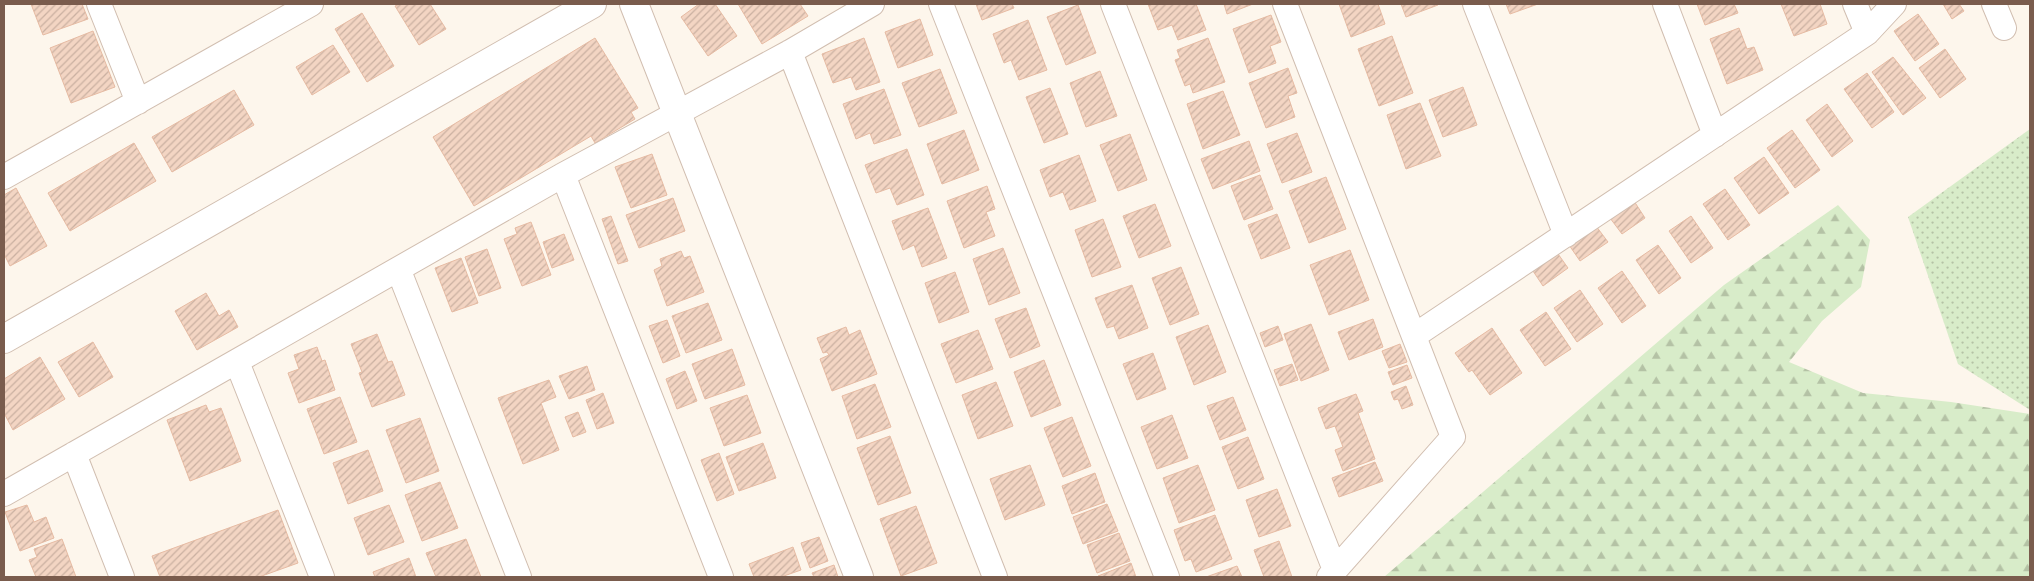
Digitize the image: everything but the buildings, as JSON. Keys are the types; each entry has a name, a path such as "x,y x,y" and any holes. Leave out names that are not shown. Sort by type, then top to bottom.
{"street":[{"path":"99,4 138,102"},
{"path":"4,339 592,4"},
{"path":"634,4 859,577"},
{"path":"4,494 399,271 563,175 790,52 872,4"},
{"path":"941,4 1167,577"},
{"path":"1113,4 1332,574 1453,437 1285,4"},
{"path":"1475,4 1566,235"},
{"path":"1665,4 1716,135"},
{"path":"1855,4 1867,33"},
{"path":"1414,336 1867,33 1894,4"},
{"path":"1994,4 2004,28"},
{"path":"4,177 303,6"},
{"path":"790,52 995,577"},
{"path":"563,175 721,577"},
{"path":"399,271 519,577"},
{"path":"238,362 322,577"},
{"path":"74,454 122,577"}],"green space":[{"path":"2030,129 2030,410 1958,364 1908,217"},
{"path":"1838,205 1870,240 1861,287 1822,321 1789,362 1863,393 1951,402 2030,414 2030,577 1384,577 1724,285"}]}
